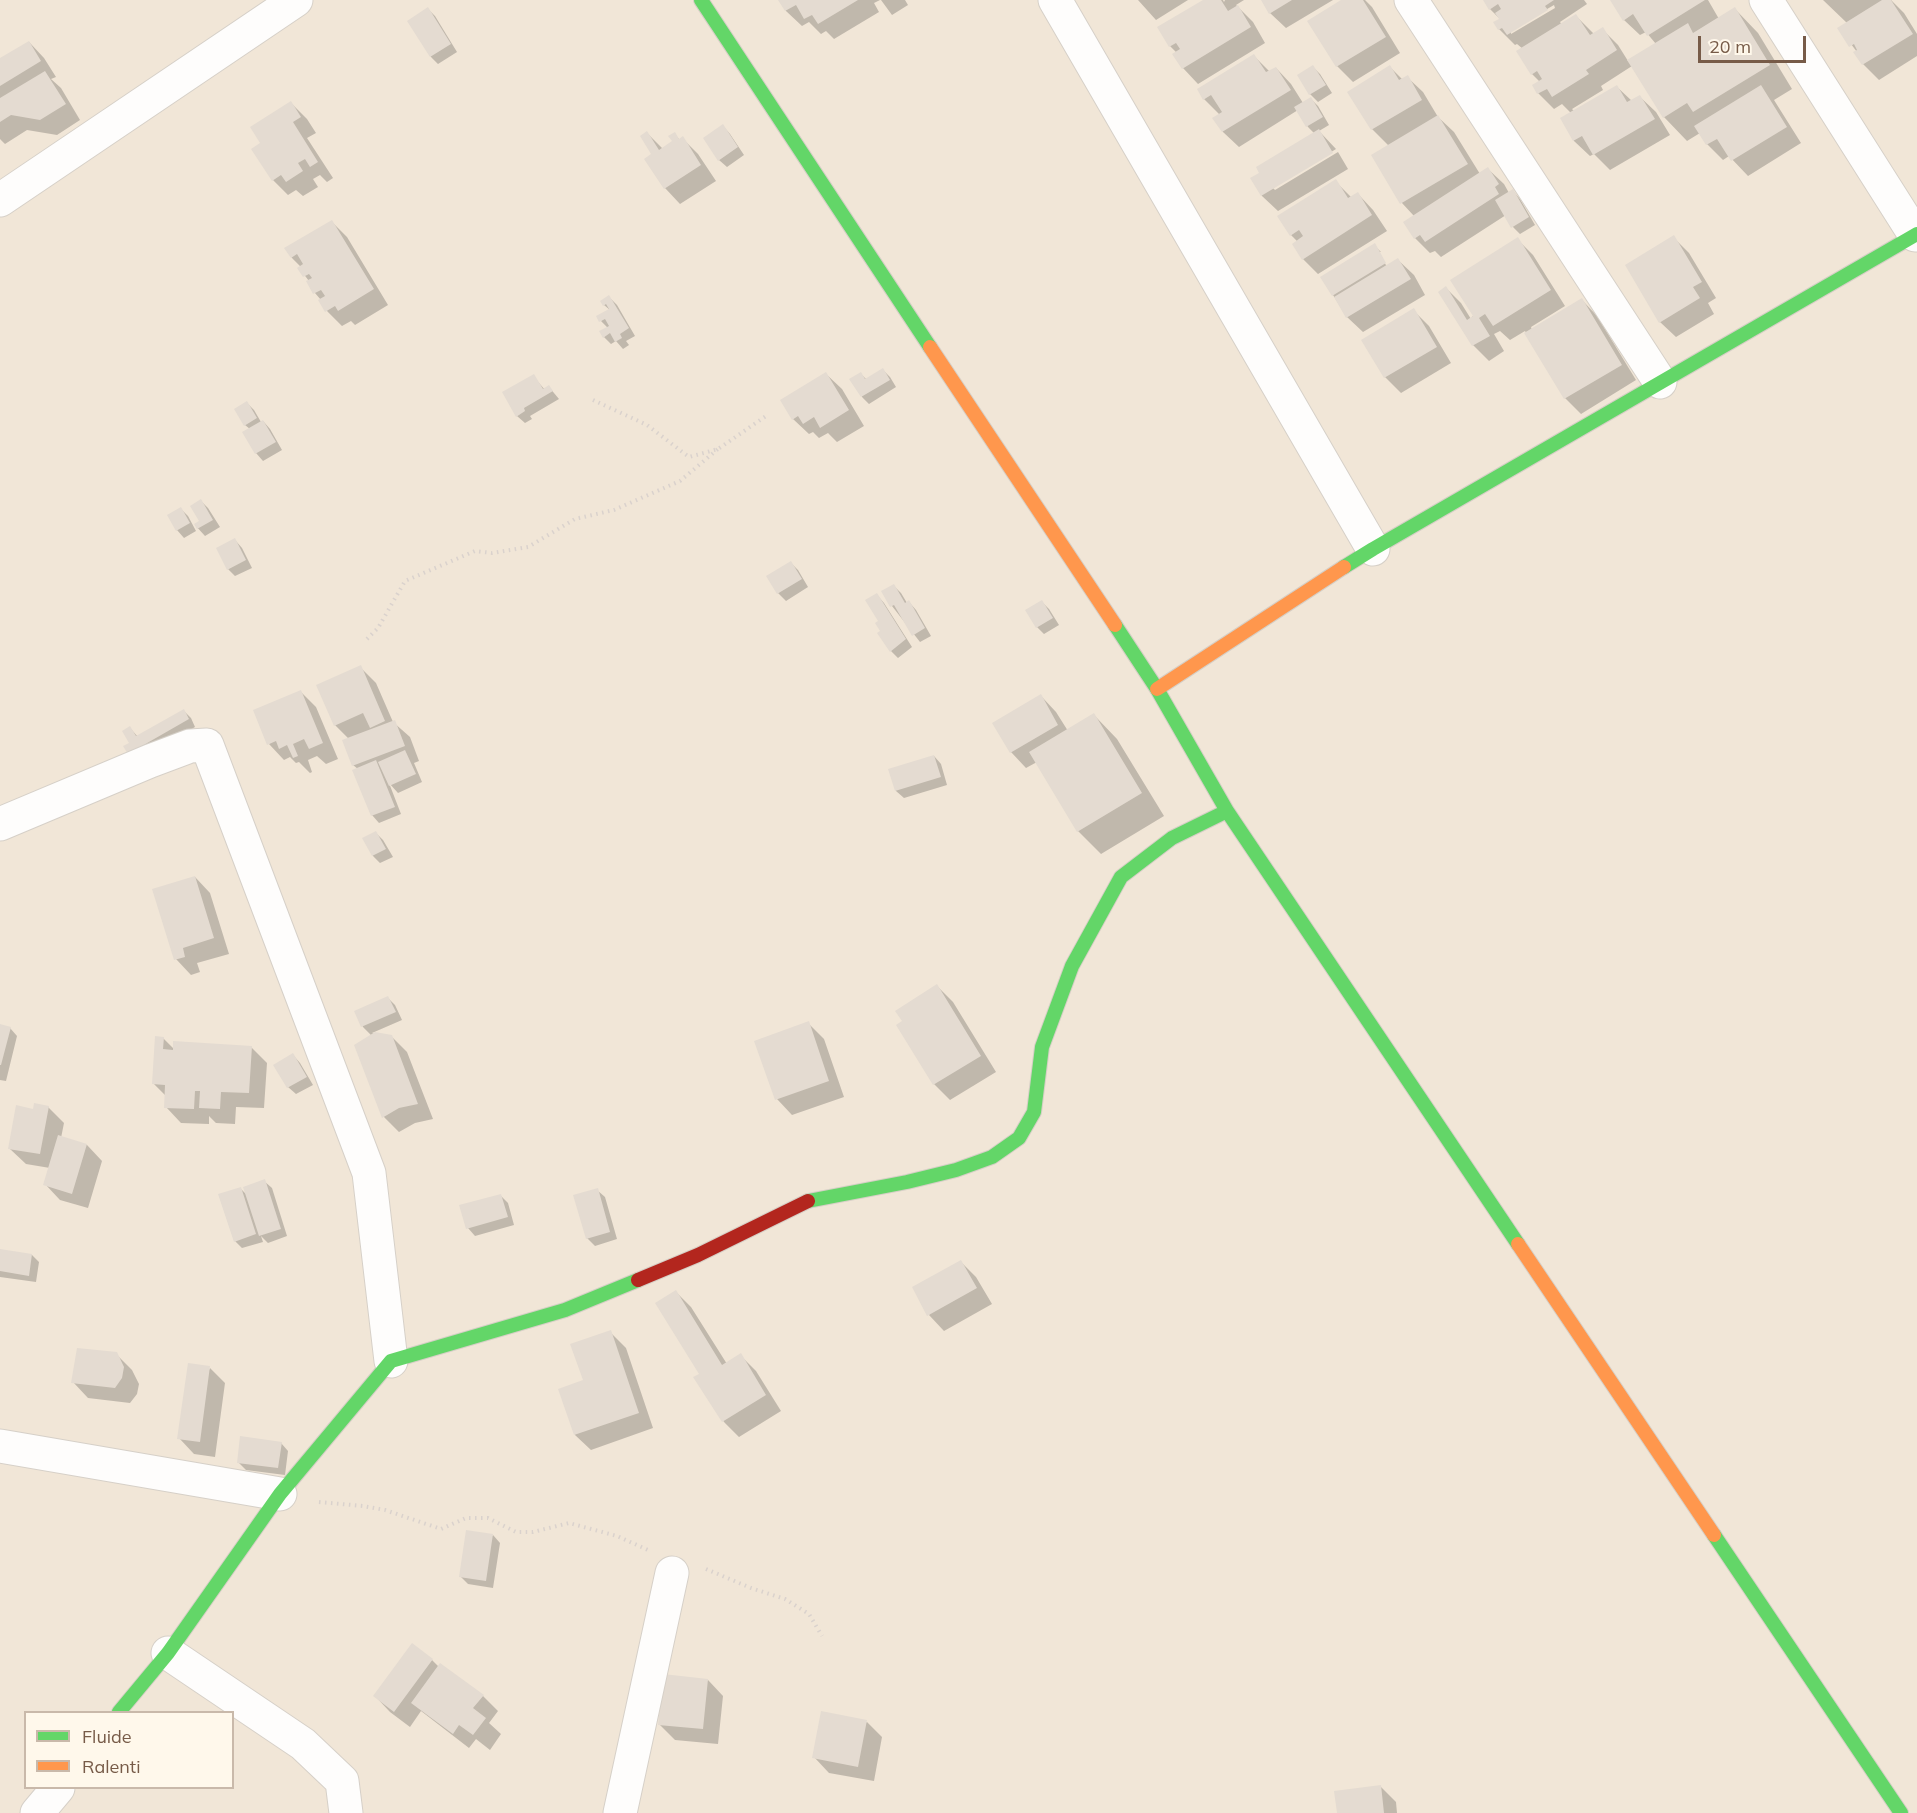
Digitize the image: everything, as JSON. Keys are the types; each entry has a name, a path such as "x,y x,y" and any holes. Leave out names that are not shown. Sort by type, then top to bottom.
{"street":[{"path":"0,200 296,0"},
{"path":"701,0 1157,689 1227,811 1901,1813"},
{"path":"1055,0 1373,549"},
{"path":"1411,0 1660,382"},
{"path":"1157,689 1373,549 1916,235 1766,0"},
{"path":"0,824 150,761 190,746 207,745 369,1173 391,1361"},
{"path":"122,1711 168,1653 280,1494 391,1361 566,1310 698,1255 805,1202 956,1170 992,1157 1019,1138 1034,1112 1042,1047 1072,966 1121,877 1172,838 1227,811"},
{"path":"0,1446 280,1494"},
{"path":"620,1813 677,1565"},
{"path":"168,1653 303,1744 342,1781 346,1813"},
{"path":"37,1813 57,1789"}],"path":[{"path":"593,400 646,425 689,457 718,449"},
{"path":"367,639 378,628 405,581 475,551 492,553 528,547 576,519 614,510 680,482 718,449 766,416"},
{"path":"280,1494 318,1502 385,1510 441,1528 466,1518 488,1518 516,1532 533,1532 569,1523 617,1536 677,1565 785,1599 809,1614 822,1636"}],"shaded area":[{"path":"0,0 1917,0 1917,1813 0,1813"}],"building":[{"path":"778,0 858,0 818,24 812,15 804,19 796,5 785,11"},
{"path":"1203,0 1221,0 1228,11 1238,5 1251,27 1182,69 1172,54 1180,49 1176,43 1169,47 1157,27"},
{"path":"1261,0 1292,0 1269,14"},
{"path":"1341,0 1363,0 1386,37 1336,67 1307,21"},
{"path":"1483,0 1554,0 1545,6 1548,10 1507,35 1502,28 1498,30 1493,22 1499,19 1495,13 1501,9 1498,4 1489,10"},
{"path":"1610,0 1705,0 1647,36 1633,14 1623,21"},
{"path":"1882,0 1891,0 1913,34 1862,65 1853,52 1857,50 1854,44 1849,47 1837,28"},
{"path":"428,7 451,44 430,57 407,21"},
{"path":"1735,7 1770,65 1693,112 1687,103 1663,118 1627,60 1688,23 1693,33"},
{"path":"1576,14 1590,35 1603,27 1617,50 1586,70 1589,74 1552,97 1547,89 1537,94 1532,85 1542,79 1537,71 1531,75 1516,51"},
{"path":"29,41 41,61 0,86 0,58"},
{"path":"1254,54 1266,72 1276,67 1291,90 1222,132 1212,118 1222,112 1211,95 1203,100 1197,89"},
{"path":"1313,65 1326,85 1309,95 1297,75"},
{"path":"1390,65 1399,80 1408,75 1422,100 1371,130 1347,92"},
{"path":"45,71 66,104 40,120 11,115 0,122 0,98"},
{"path":"1617,85 1627,102 1640,95 1655,119 1593,155 1582,136 1573,141 1560,118"},
{"path":"1761,85 1787,127 1731,161 1717,139 1706,145 1694,126"},
{"path":"1311,97 1323,117 1306,127 1294,107"},
{"path":"291,101 301,117 293,122 318,162 310,167 305,159 298,163 303,171 286,182 281,175 272,181 251,149 260,143 250,127"},
{"path":"1438,115 1468,164 1400,204 1371,155"},
{"path":"723,124 738,147 718,161 703,138"},
{"path":"1319,129 1333,153 1261,196 1250,178 1259,173 1256,167"},
{"path":"647,131 659,150 672,141 668,136 675,132 679,139 683,136 701,165 664,189 644,159 651,154 640,136"},
{"path":"1488,167 1499,184 1495,187 1499,194 1425,242 1420,235 1414,239 1403,222"},
{"path":"1336,179 1348,198 1358,192 1372,215 1302,260 1292,244 1303,236 1299,230 1290,236 1277,216"},
{"path":"1513,189 1529,217 1511,228 1495,200"},
{"path":"332,220 374,289 338,311 335,306 325,312 318,300 325,296 321,290 313,294 306,281 312,278 309,274 303,277 297,268 303,264 297,254 291,258 284,248"},
{"path":"1674,235 1702,282 1693,287 1700,298 1659,323 1625,265"},
{"path":"1518,237 1551,290 1493,326 1485,314 1479,318 1490,336 1472,346 1438,292 1446,286 1467,320 1473,316 1450,280"},
{"path":"1375,243 1386,263 1332,296 1320,277"},
{"path":"1398,258 1411,279 1346,318 1334,297"},
{"path":"609,295 629,328 620,334 622,338 615,342 610,333 603,338 599,331 609,326 605,319 599,322 596,316 609,309 600,301"},
{"path":"1582,298 1622,365 1564,399 1524,333"},
{"path":"1414,308 1437,347 1384,378 1361,340"},
{"path":"883,368 890,380 861,397 849,379 861,372 865,379"},
{"path":"826,372 849,410 820,428 814,417 803,424 798,416 792,420 780,400"},
{"path":"534,374 543,389 549,385 553,391 524,408 525,411 516,417 502,392"},
{"path":"247,401 257,418 244,426 234,409"},
{"path":"263,420 276,442 255,454 242,432"},
{"path":"201,499 213,520 197,529 194,524 199,521 190,506"},
{"path":"181,507 190,523 176,531 167,515"},
{"path":"235,538 246,560 227,570 216,548"},
{"path":"791,561 802,579 777,594 766,576"},
{"path":"894,584 905,603 909,600 925,628 912,636 894,605 890,607 881,591"},
{"path":"877,593 906,639 890,652 877,633 880,631 875,623 878,621 865,600"},
{"path":"1042,600 1053,618 1036,628 1025,610"},
{"path":"361,665 385,721 370,728 363,713 334,726 316,685"},
{"path":"301,690 323,743 309,749 304,739 293,744 298,756 293,758 287,745 279,749 276,741 267,745 253,710"},
{"path":"1041,694 1058,725 1010,753 992,723"},
{"path":"184,709 189,719 128,754 123,746 129,743 122,731 130,726 136,736"},
{"path":"1094,713 1142,793 1077,832 1029,752"},
{"path":"395,720 405,746 352,766 342,740"},
{"path":"405,750 416,774 389,786 378,762"},
{"path":"934,755 941,777 895,791 888,769"},
{"path":"376,760 395,807 371,816 352,770"},
{"path":"376,831 386,849 372,856 362,838"},
{"path":"195,876 214,938 183,948 185,957 174,960 152,889"},
{"path":"937,984 981,1056 933,1085 896,1025 902,1021 895,1011"},
{"path":"388,996 396,1012 361,1027 354,1011"},
{"path":"809,1021 829,1081 775,1100 754,1041"},
{"path":"0,1024 11,1027 1,1065 0,1065"},
{"path":"375,1032 392,1035 418,1104 399,1108 382,1118 354,1045"},
{"path":"155,1036 164,1037 163,1049 173,1050 173,1041 252,1046 249,1093 221,1092 220,1109 199,1108 200,1091 195,1091 194,1109 164,1108 165,1085 152,1084"},
{"path":"293,1053 307,1077 287,1088 273,1065"},
{"path":"34,1103 49,1106 40,1154 8,1149 16,1105 33,1109"},
{"path":"58,1135 87,1144 72,1194 43,1185"},
{"path":"265,1179 281,1229 259,1236 243,1187"},
{"path":"241,1187 256,1234 234,1242 218,1194"},
{"path":"598,1188 610,1232 586,1239 573,1195"},
{"path":"501,1194 508,1217 466,1229 459,1205"},
{"path":"0,1249 32,1254 29,1276 0,1271"},
{"path":"961,1260 977,1288 927,1316 912,1287"},
{"path":"676,1290 722,1365 741,1353 766,1395 722,1422 693,1377 699,1374 655,1303"},
{"path":"611,1330 639,1413 574,1435 558,1389 583,1380 570,1344"},
{"path":"77,1348 117,1352 124,1367 122,1378 115,1388 71,1383"},
{"path":"188,1363 210,1366 200,1442 177,1439"},
{"path":"240,1436 282,1442 278,1468 237,1463"},
{"path":"466,1530 493,1534 486,1581 459,1577"},
{"path":"412,1643 433,1659 394,1712 373,1696"},
{"path":"440,1663 484,1695 473,1708 486,1718 473,1735 459,1725 453,1734 411,1703"},
{"path":"663,1674 708,1679 703,1729 658,1725"},
{"path":"821,1711 867,1720 858,1767 812,1758"},
{"path":"1381,1785 1384,1813 1337,1813 1334,1791"}],"traffic: fast":[{"path":"701,0 930,347"},
{"path":"1344,567 1917,234"},
{"path":"1115,625 1157,689 1227,811 1518,1244"},
{"path":"808,1201 956,1170 992,1157 1019,1138 1034,1112 1042,1047 1072,966 1121,877 1172,838 1227,811"},
{"path":"120,1711 168,1653 280,1494 391,1361 565,1310 638,1280"},
{"path":"1714,1535 1901,1813"}],"traffic: slow":[{"path":"930,347 1115,625"},
{"path":"1157,689 1344,567"},
{"path":"1518,1244 1714,1535"}],"traffic: jam":[{"path":"638,1280 698,1255 808,1201"}]}
